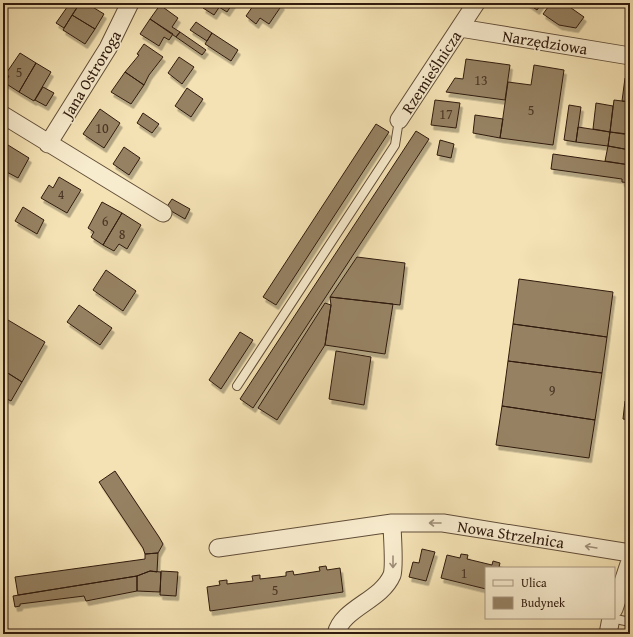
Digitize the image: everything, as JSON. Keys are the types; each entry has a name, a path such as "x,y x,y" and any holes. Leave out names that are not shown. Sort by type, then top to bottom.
{"street":[{"name":"Jana Ostroroga","path":"48,144 108,48 130,3"},
{"name":"Rzemieślnicza","path":"399,120 476,3"},
{"name":"Narzędziowa","path":"460,28 630,56"},
{"path":"3,115 48,144 163,213"},
{"name":"Nowa Strzelnica","path":"218,548 392,523 443,522 630,553"},
{"path":"336,634 337,629 347,616 385,588 393,574 392,523"},
{"path":"615,606 630,561"},
{"path":"608,634 611,619"}],"lane":[{"path":"237,386 394,145 399,120"},
{"path":"615,619 630,622"}],"building":[{"path":"70,3 80,3 64,28 56,23"},
{"path":"80,3 86,3 104,14 95,29 72,15"},
{"path":"207,3 222,3 214,15 203,8"},
{"path":"222,3 233,3 227,12 219,7"},
{"path":"255,3 279,3 282,5 269,24 260,18 256,24 246,16"},
{"path":"527,3 542,3 537,10"},
{"path":"551,3 564,3 584,17 576,28 559,25 543,14"},
{"path":"160,5 178,18 172,27 180,32 176,37 150,19"},
{"path":"72,15 95,29 85,44 63,30"},
{"path":"150,19 173,34 169,40 164,37 159,46 140,34"},
{"path":"196,22 212,33 207,41 190,30"},
{"path":"180,32 206,50 202,55 176,37"},
{"path":"212,33 238,50 231,61 205,44"},
{"path":"144,44 163,57 149,75 144,85 125,72 139,55 137,54"},
{"path":"20,53 36,63 19,92 5,83 9,76 5,75"},
{"path":"179,57 194,67 182,84 168,73"},
{"path":"466,59 510,65 505,100 446,92 455,78 463,79"},
{"path":"36,63 51,72 34,101 19,92"},
{"path":"534,65 564,70 553,145 500,138 508,82 531,85"},
{"path":"125,72 144,85 131,104 111,92"},
{"path":"625,78 630,79 630,102 622,101"},
{"path":"43,87 54,93 46,106 35,100"},
{"path":"187,88 203,99 191,117 175,106"},
{"path":"435,100 460,103 456,128 431,125"},
{"path":"614,100 630,102 628,134 610,132"},
{"path":"596,103 613,106 610,132 593,129"},
{"path":"569,105 581,107 576,142 564,140"},
{"path":"100,109 120,123 104,148 83,134"},
{"path":"143,113 159,124 152,133 137,123"},
{"path":"475,115 503,119 500,138 473,133"},
{"path":"376,124 389,132 276,305 263,297"},
{"path":"578,127 610,132 608,146 576,142"},
{"path":"416,131 429,139 253,408 240,399"},
{"path":"610,132 630,135 630,150 608,146"},
{"path":"440,140 454,144 451,158 437,155"},
{"path":"8,145 29,158 18,178 3,170 3,150 4,151"},
{"path":"608,146 630,150 630,165 605,161"},
{"path":"124,147 140,158 129,175 113,164"},
{"path":"553,154 630,165 630,183 622,182 622,179 551,169"},
{"path":"59,177 81,190 67,213 41,198 49,185 53,188"},
{"path":"172,199 190,209 185,219 166,208"},
{"path":"102,202 122,213 103,245 91,237 94,232 88,228"},
{"path":"23,207 44,220 37,234 15,221"},
{"path":"122,213 141,225 127,249 119,244 114,251 103,245"},
{"path":"357,257 405,263 400,305 330,297"},
{"path":"106,270 136,291 123,311 93,290"},
{"path":"519,279 613,292 607,337 513,324"},
{"path":"330,297 393,304 385,354 325,345 331,305"},
{"path":"325,303 331,305 325,345 277,420 258,408"},
{"path":"79,305 112,328 100,345 67,322"},
{"path":"3,317 45,342 22,382 3,370"},
{"path":"513,324 607,337 602,373 508,361"},
{"path":"240,332 253,340 221,389 209,380"},
{"path":"336,351 371,357 364,405 329,399"},
{"path":"508,361 602,373 595,420 502,406"},
{"path":"3,370 22,382 11,401 3,397"},
{"path":"625,401 630,401 630,420 623,419"},
{"path":"502,406 595,420 589,458 496,445"},
{"path":"115,471 163,544 158,553 145,554 143,548 99,482"},
{"path":"422,549 435,552 426,581 409,577 413,562 419,563"},
{"path":"158,553 157,572 150,571 137,576 18,595 15,577 145,559 145,554"},
{"path":"461,554 468,555 467,559 492,565 493,561 500,563 499,567 485,567 485,589 441,578 447,555 460,558"},
{"path":"326,566 327,570 340,568 343,592 210,611 207,587 220,585 219,581 227,580 227,584 253,581 252,576 260,575 260,579 286,576 286,572 293,571 294,575 320,571 319,567"},
{"path":"150,571 161,572 160,592 137,591 137,576"},
{"path":"161,571 178,572 176,596 160,595"},
{"path":"137,576 137,591 86,601 84,596 20,604 20,606 15,607 13,596"}]}
